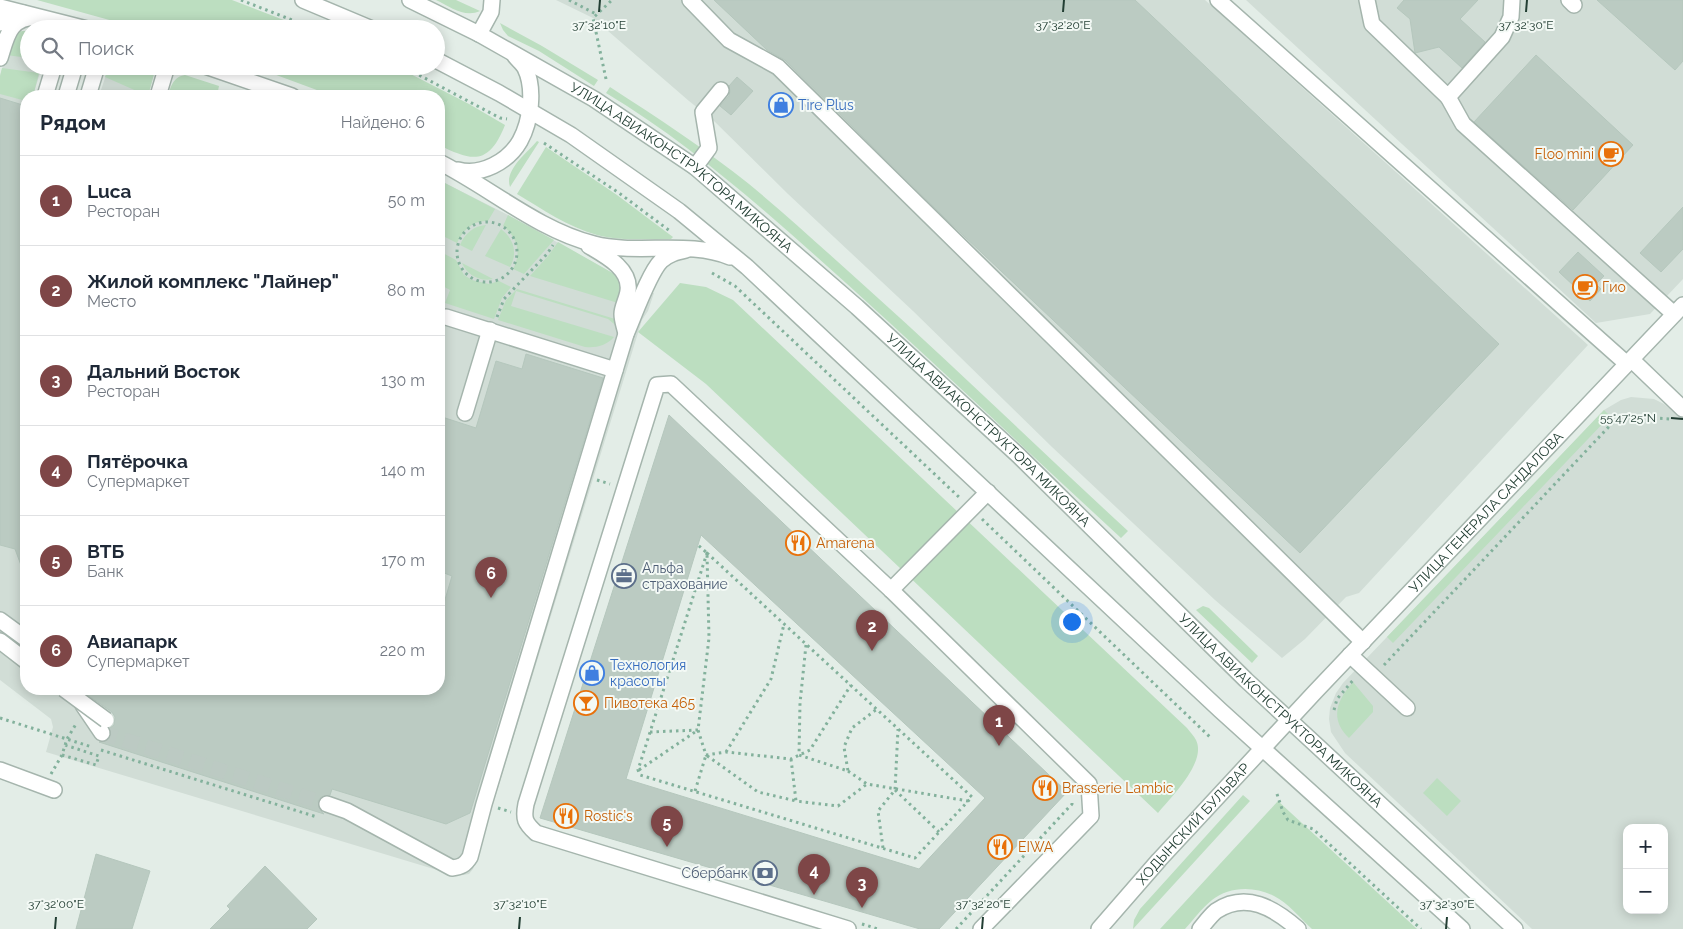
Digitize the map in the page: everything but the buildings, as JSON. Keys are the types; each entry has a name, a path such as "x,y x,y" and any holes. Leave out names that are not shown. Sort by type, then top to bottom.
{"street":[{"path":"303,0 351,20"},
{"name":"УЛИЦА АВИАКОНСТРУКТОРА МИКОЯНА","path":"410,0 506,48 594,99 694,167 857,308 1018,455 1289,721 1515,929"},
{"path":"479,34 491,12 492,0"},
{"path":"690,0 729,40 778,67 1363,642"},
{"path":"1218,0 1629,362 1680,414"},
{"path":"1367,0 1372,24 1448,97 1463,124 1679,310"},
{"path":"1448,97 1502,37 1511,17 1512,0"},
{"path":"0,7 50,20"},
{"path":"0,23 5,17 13,13 28,14"},
{"path":"22,20 26,18 44,18"},
{"path":"0,58 9,32 20,21"},
{"path":"445,165 465,172 480,171 492,167 503,159 520,141 529,110 528,79 524,67 506,48"},
{"path":"445,65 571,135 679,211 747,267 1220,710 1462,929"},
{"path":"47,90 51,75"},
{"path":"68,90 72,75"},
{"path":"90,90 94,75"},
{"path":"160,90 165,75"},
{"path":"231,75 275,90"},
{"path":"694,167 709,148 702,112 721,90"},
{"path":"445,165 492,194 606,257 626,274 629,282 628,293 622,314 626,334"},
{"path":"568,235 596,244 620,247 708,251 723,254 747,267"},
{"path":"327,804 347,811 452,868 466,864 470,857 484,804 626,334 652,273 659,262 666,256 686,250"},
{"name":"УЛИЦА ГЕНЕРАЛА САНДАЛОВА","path":"1289,721 1679,310"},
{"path":"446,316 493,326 615,370"},
{"path":"465,413 493,326"},
{"path":"848,929 536,833 527,824 524,814 526,804 658,384 671,384 891,590 1089,784 1091,816 981,929"},
{"path":"891,590 988,492"},
{"path":"0,620 20,635"},
{"path":"0,641 20,656"},
{"path":"1350,655 1406,708"},
{"path":"70,695 104,726 86,710 76,695"},
{"name":"ХОДЫНСКИЙ БУЛЬВАР","path":"1102,928 1159,860 1289,721"},
{"path":"0,770 54,790"},
{"path":"1200,929 1214,912 1231,903 1250,902 1272,909 1298,929"}],"path":[{"path":"241,0 292,20"},
{"path":"569,0 596,14"},
{"path":"606,79 593,18 612,0"},
{"path":"419,75 500,118 507,119"},
{"path":"544,143 620,193 671,232 676,232"},
{"path":"484,222 493,223 508,231 513,238 516,246 515,263 505,276 497,280 480,282 465,274 460,267 457,259 458,242 468,228 484,222"},
{"path":"493,326 504,299 568,235"},
{"path":"1334,710 1338,699 1355,678 1373,677 1619,416 1680,414"},
{"path":"698,545 707,553 806,644 851,686 877,709 972,797 915,858 640,775 638,770 707,553"},
{"path":"695,792 706,755 698,730 709,638 707,553"},
{"path":"726,752 771,679 784,624"},
{"path":"799,755 800,703 806,644"},
{"path":"706,755 726,752 791,759 810,750 851,686"},
{"path":"848,771 844,747 852,728 877,709"},
{"path":"65,745 99,756 96,765 62,755 65,745 67,739 86,710"},
{"path":"0,718 318,817"},
{"path":"883,848 878,811 895,790 898,729"},
{"path":"650,732 698,730"},
{"path":"638,770 698,730"},
{"path":"706,755 758,792 796,801 838,806 867,784"},
{"path":"799,755 848,771 867,784 968,801"},
{"path":"791,759 796,801"},
{"path":"895,790 939,832"},
{"path":"1277,794 1288,820 1313,829 1421,929"},
{"path":"956,929 1072,804 1072,795"}],"shaded area":[{"path":"556,0 1205,0 1588,345 1359,593 1346,597 1305,639 1282,658 1215,600 1052,447 714,121 593,18"},
{"path":"1246,0 1683,0 1683,279 1650,314 1596,323"},
{"path":"20,34 20,75 39,75 35,90 20,90 20,695 445,695 445,183 508,215 616,275 654,293 648,311 642,320 473,869 469,874 457,876 46,752 53,727 51,719 0,680 0,76 9,45"},
{"path":"106,75 154,75 150,90 101,90"},
{"path":"1631,397 1654,399 1664,404 1683,420 1683,929 1532,929 1345,753 1331,732 1329,719 1330,708 1336,693 1343,683 1604,410 1621,400"}],"green space":[{"path":"37,0 232,0 284,20 109,20"},
{"path":"436,0 456,0 480,11 474,13 463,12"},
{"path":"500,23 598,80 594,86 539,51 508,36"},
{"path":"17,32 20,32 20,57 6,55"},
{"path":"2,68 20,70 20,75 38,75 35,90 20,90 20,99 0,94"},
{"path":"106,75 154,75 150,90 134,90 105,77"},
{"path":"185,75 219,86 218,90 170,90 175,80"},
{"path":"276,75 413,75 442,90 317,90"},
{"path":"610,87 698,146 749,184 901,319 1128,531 1121,538 915,346 789,232 701,158 606,93"},
{"path":"445,92 505,125 493,147 486,153 471,157 445,148"},
{"path":"537,141 539,142 510,187 510,174 513,168"},
{"path":"546,147 617,195 673,237 671,239 615,238 586,232 517,194"},
{"path":"445,183 495,209 488,221 473,224 462,234 457,243 445,237"},
{"path":"508,215 554,240 524,274 513,269 517,257 517,245 512,235 503,226"},
{"path":"486,225 472,251 460,245 470,231"},
{"path":"501,229 509,237 513,246 514,257 510,267 485,256"},
{"path":"558,242 616,275 622,283 618,303 530,276"},
{"path":"445,254 456,260 464,275 472,280 489,284 499,281 511,287 502,298 494,319 445,303 450,290 445,287"},
{"path":"462,263 493,279 488,280 474,277"},
{"path":"680,283 706,287 733,300 1187,728 1196,740 1197,758 1179,789 1158,813 706,384 638,332"},
{"path":"517,289 615,319 619,328 608,319 516,291 511,306 614,337 601,346 585,347 498,320 506,300"},
{"path":"1604,410 1610,416 1393,643 1387,637"},
{"path":"1203,606 1209,608 1258,656 1252,663 1196,610"},
{"path":"1353,682 1373,706 1373,712 1349,738 1339,724 1337,717 1339,703"},
{"path":"1437,778 1461,801 1447,816 1423,793"},
{"path":"1243,795 1250,801 1133,929 1134,920 1140,909"},
{"path":"1278,801 1417,929 1312,929 1289,907 1274,896 1259,890 1242,889 1219,895 1201,910 1185,929 1160,929"}],"tunnel":[{"path":"102,733 327,804"}],"place":[{"name":"Tire Plus","path":"781,105"},
{"name":"Floo mini","path":"1611,154"},
{"name":"Гио","path":"1585,287"},
{"name":"Amarena","path":"798,543"},
{"name":"Альфа страхование","path":"624,576"},
{"name":"Авиапарк","path":"491,598"},
{"name":"Жилой комплекс \"Лайнер\"","path":"872,651"},
{"name":"Технология красоты","path":"592,673"},
{"name":"Пивотека 465","path":"586,703"},
{"name":"Luca","path":"999,746"},
{"name":"Brasserie Lambic","path":"1045,788"},
{"name":"Rostic's","path":"566,816"},
{"name":"ВТБ","path":"667,847"},
{"name":"EIWA","path":"1000,847"},
{"name":"Сбербанк","path":"765,873"},
{"name":"Пятёрочка","path":"814,895"},
{"name":"Дальний Восток","path":"862,908"}]}
